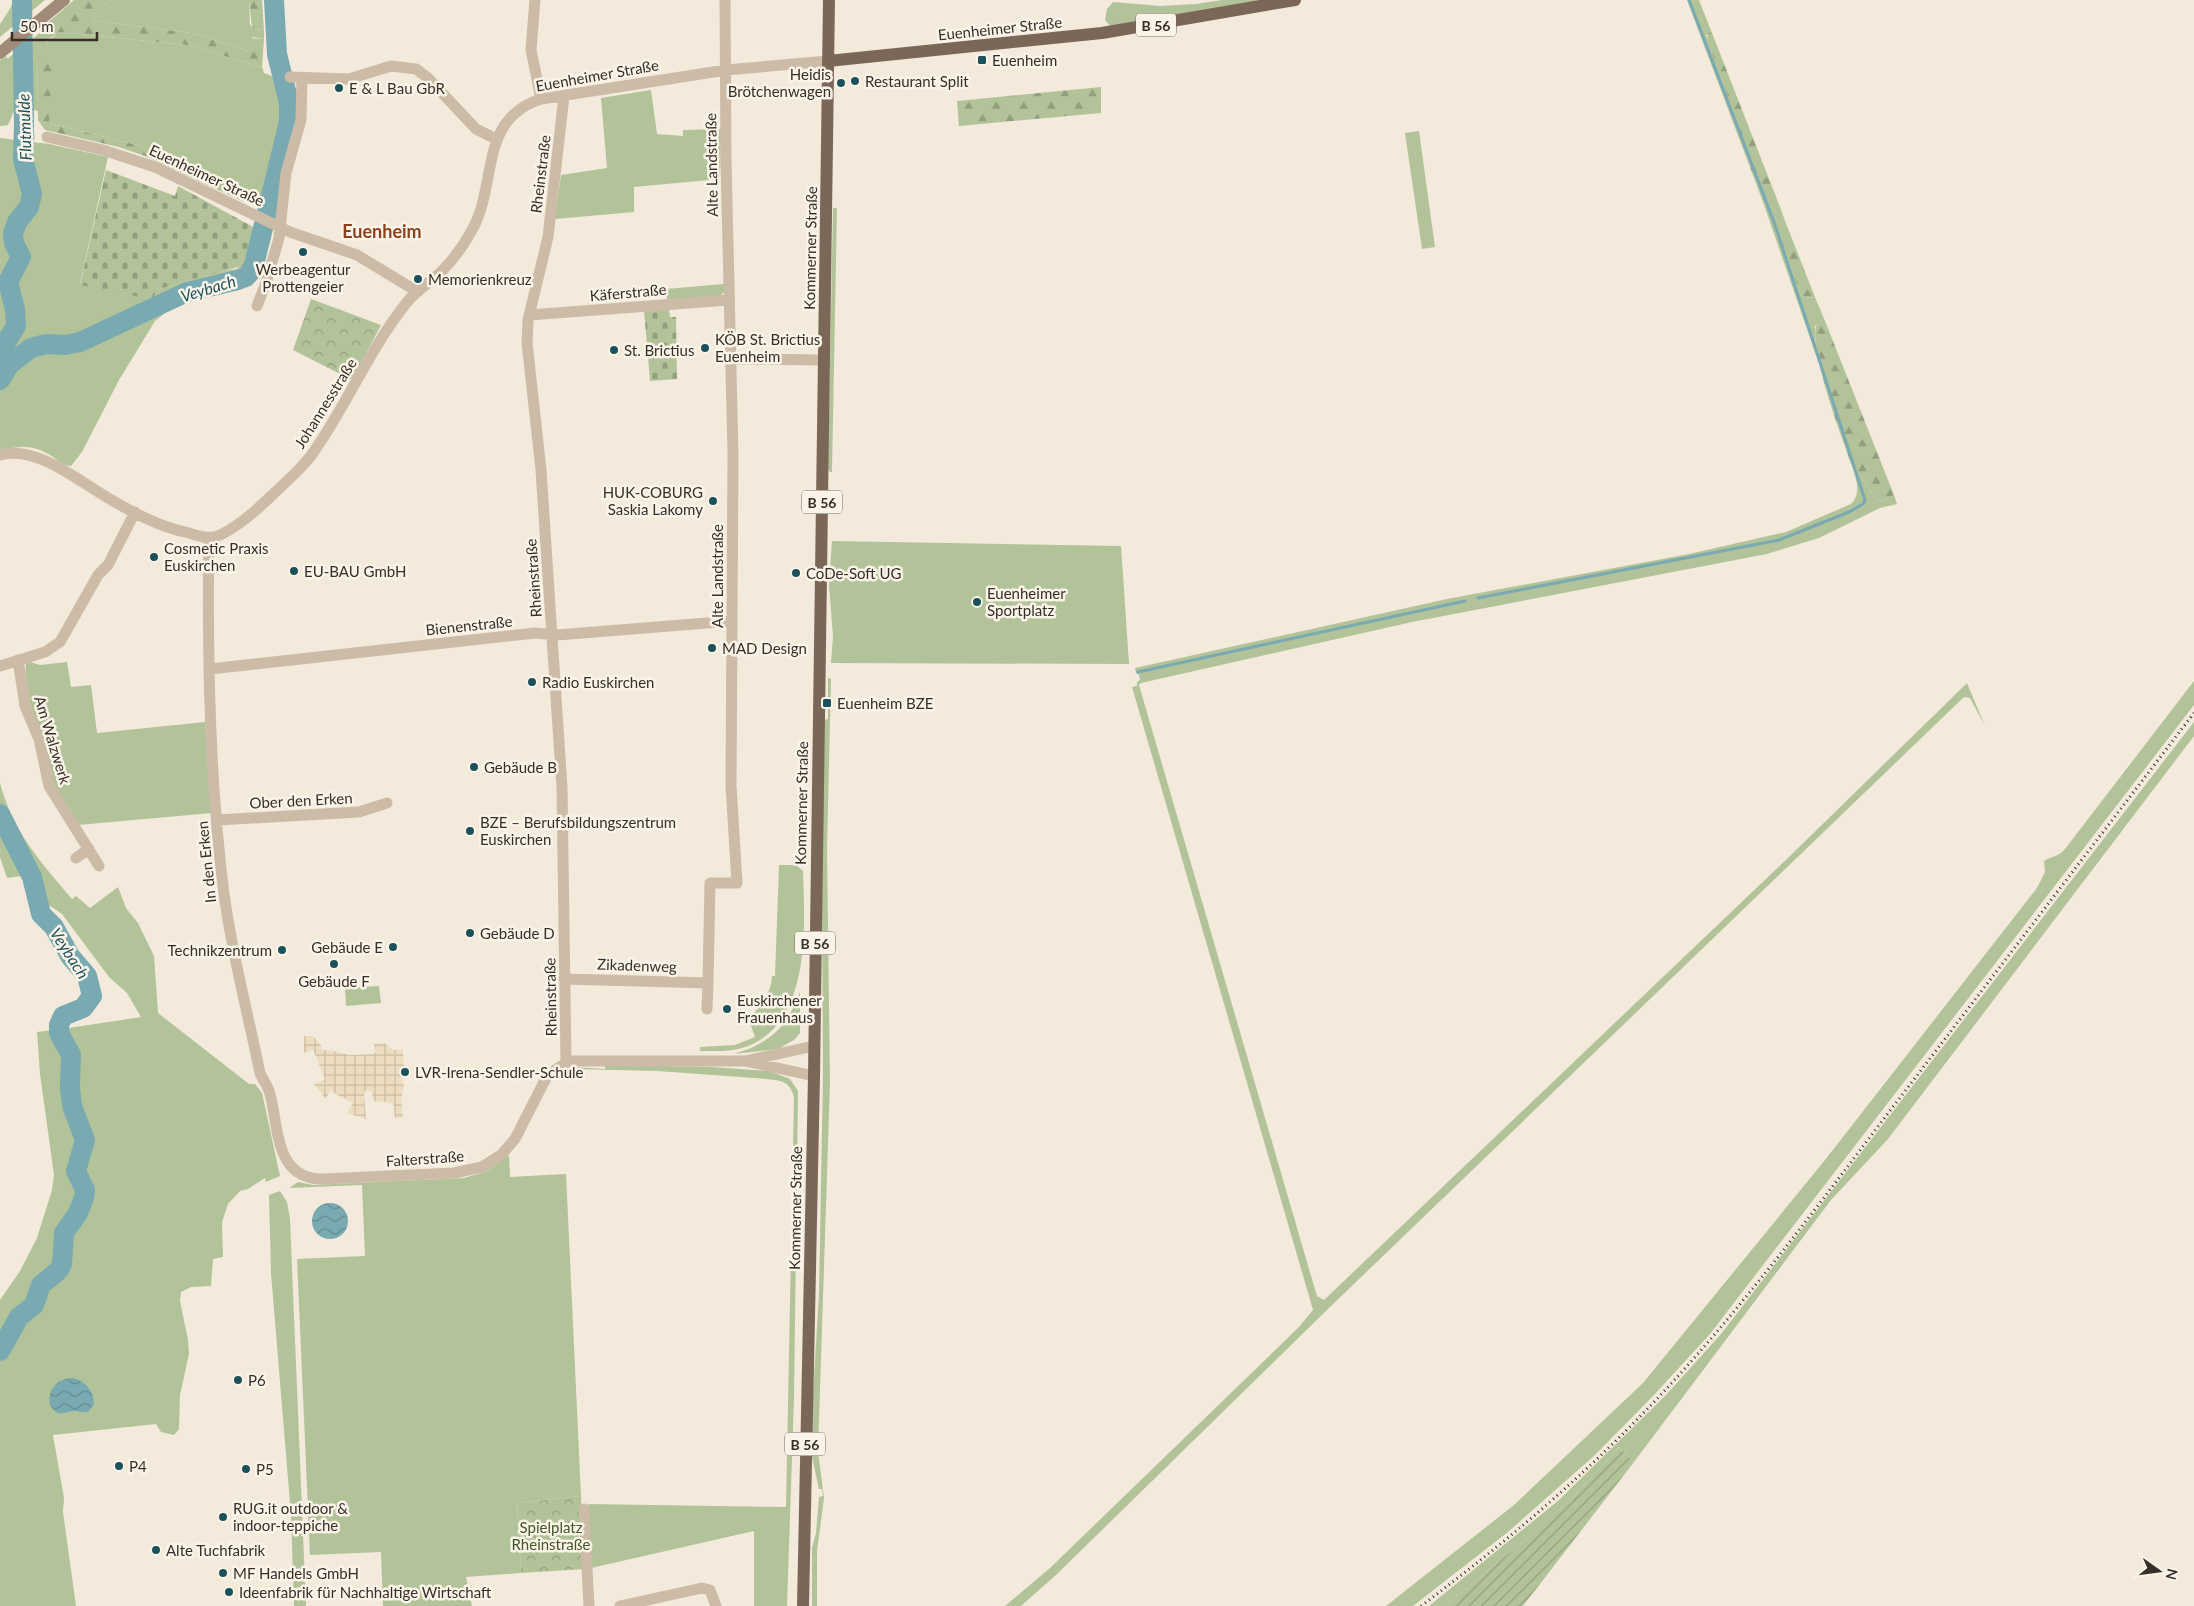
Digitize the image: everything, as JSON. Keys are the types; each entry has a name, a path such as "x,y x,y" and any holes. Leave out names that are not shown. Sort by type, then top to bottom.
{"main road":[{"path":"4,50 64,0"},
{"name":"Kommerner Straße","path":"803,1606 814,1076 829,0"},
{"name":"Euenheimer Straße","path":"828,61 1102,33 1295,0"}],"street":[{"path":"534,0 531,50 541,99"},
{"name":"Alte Landstraße","path":"708,983 710,882 737,882 731,785 733,454 725,0"},
{"name":"Euenheimer Straße","path":"48,137 103,150 155,167 258,217 357,255 418,292 449,263 473,228 482,207 496,139 509,119 526,106 541,99 726,70 828,61"},
{"path":"290,77 350,79 391,66 416,68 428,78 476,129 496,139"},
{"path":"257,306 266,283 286,173 301,120 302,78"},
{"name":"Rheinstraße","path":"564,96 548,237 530,315 528,355 541,470 564,829 566,1062"},
{"name":"Johannesstraße","path":"209,538 219,535 252,514 302,467 317,448 391,325 409,300 418,292"},
{"name":"Käferstraße","path":"530,315 729,300"},
{"path":"730,359 824,360"},
{"path":"0,455 16,452 37,457 136,512 178,531 209,538"},
{"path":"0,666 52,650 60,642 98,575 108,565 136,512"},
{"name":"In den Erken","path":"209,538 210,669 217,820 224,895 260,1073 269,1092 283,1154 295,1172"},
{"name":"Bienenstraße","path":"210,669 535,633 552,634 732,621"},
{"name":"Am Walzwerk","path":"18,660 25,706 39,739 48,786 99,866"},
{"name":"Ober den Erken","path":"217,820 359,812 387,803"},
{"path":"76,858 88,849"},
{"name":"Zikadenweg","path":"564,979 708,983"},
{"path":"707,1009 708,983"},
{"path":"745,1061 814,1046"},
{"path":"566,1062 583,1060 745,1061 814,1076"},
{"name":"Falterstraße","path":"295,1172 307,1178 324,1179 454,1173 482,1167 501,1155 511,1145 546,1078 566,1062"},
{"path":"584,1509 589,1606"},
{"path":"620,1606 702,1588 710,1590 716,1606"}],"green space":[{"path":"13,0 45,0 0,37 0,24 11,7"},
{"path":"74,0 110,0 92,16 97,21 192,33 249,51 251,38 264,39 262,67 187,45 59,32 42,44 36,43 36,36 45,29 44,26"},
{"path":"110,0 249,0 250,24 252,28 264,31 264,39 252,37 249,51 192,33 97,21 92,16"},
{"path":"249,0 262,0 264,31 252,28"},
{"path":"267,0 272,0 277,69 275,71 271,67 269,58"},
{"path":"277,0 282,0 282,51 287,72 284,71 277,33"},
{"path":"1222,0 1260,0 1110,26 1105,20 1107,9 1113,2 1160,6"},
{"path":"1687,0 1699,0 1712,33 1706,35 1748,152 1751,170"},
{"path":"59,32 187,45 262,67 264,73 272,76 272,78 278,77 294,82 298,109 276,217 260,211 260,208 257,206 260,195 257,192 254,193 250,203 244,202 245,197 141,146 49,123 37,57 38,111 34,110 33,125 35,139 13,136 18,132 17,112 13,113 8,125 0,126 0,60 7,56 7,59 36,36 36,39 47,42"},
{"path":"1708,33 1712,33 1780,207 1772,207 1763,202 1751,170 1748,152 1707,39"},
{"path":"46,47 50,50 52,61 49,123 141,146 246,197 244,202 145,156 119,147 45,130 38,120 37,57"},
{"path":"1101,87 1101,113 959,126 957,101"},
{"path":"651,90 657,134 683,136 683,130 721,129 720,179 634,187 634,212 555,219 561,175 607,168 601,98"},
{"path":"1419,131 1435,247 1422,249 1405,133"},
{"path":"0,138 49,144 108,157 80,284 156,290 236,269 250,258 258,223 272,228 261,269 253,280 240,286 195,296 174,306 155,321 119,380 82,452 71,466 34,448 21,447 0,451"},
{"path":"106,170 175,196 178,186 255,228 250,258 245,265 156,290 153,300 80,285"},
{"path":"1763,202 1772,207 1780,207 1785,221 1777,228 1800,294 1804,298 1815,297 1825,321 1815,326 1816,355"},
{"path":"833,208 837,208 832,472 830,472 828,469"},
{"path":"1785,221 1815,297 1804,298 1800,294 1777,228 1779,223"},
{"path":"724,284 724,292 720,296 667,300 666,289"},
{"path":"311,299 381,325 352,380 293,350"},
{"path":"669,308 670,317 676,317 677,379 650,381 644,310"},
{"path":"1818,321 1825,321 1894,495 1880,501 1852,466 1841,435 1821,369 1815,332"},
{"path":"1852,466 1880,501 1894,495 1897,504 1880,508 1819,538 1767,554 1412,622 1139,685 1317,1296 1324,1300 1791,855 1967,683 1985,726 1970,698 1964,697 1330,1307 1056,1575 1021,1606 1005,1606 1050,1568 1298,1328 1313,1310 1132,687 1137,686 1137,682 1140,680 1135,668 1447,599 1689,554 1786,532 1851,504 1857,491"},
{"name":"Euenheimer Sportplatz","path":"832,541 1121,546 1129,664 831,663 833,636 829,585"},
{"path":"30,662 40,665 67,662 71,687 91,685 97,733 205,722 212,813 78,825 56,793 47,768 31,708 26,673 26,663"},
{"path":"828,678 831,679 827,849 830,1083 818,1451 824,1498 817,1551 817,1606 812,1606 812,1548 816,1533 819,1497 823,1496 822,1489 819,1489 812,1457 813,1394 819,1294 823,1073 824,720 828,719"},
{"path":"2194,681 2194,705 1710,1334 1595,1455 1508,1532 1413,1606 1386,1606 1514,1505 1643,1383 1825,1160 2037,888 2045,872 2044,861 2065,849"},
{"path":"2194,722 2194,736 1888,1139 1831,1200 1634,1462 1619,1447 1575,1495 1529,1537 1445,1606 1429,1606 1559,1500 1666,1395 1721,1334"},
{"path":"0,783 12,816 20,831 39,859 72,899 76,896 90,908 118,887 126,908 138,923 154,956 158,1013 249,1084 255,1084 262,1093 280,1176 266,1182 265,1178 248,1189 240,1191 228,1204 222,1222 223,1257 213,1259 211,1286 191,1287 181,1292 180,1301 189,1354 180,1395 179,1429 174,1435 161,1432 156,1424 53,1435 64,1498 63,1512 76,1606 0,1606 0,1356 10,1342 19,1321 34,1309 47,1285 58,1277 67,1265 69,1236 90,1198 89,1188 80,1175 87,1155 89,1137 75,1098 76,1056 72,1045 61,1033 62,1029 141,1017 127,993 109,977 62,914 50,906 43,898 40,881 34,874 7,878 0,857"},
{"path":"779,865 796,865 803,871 803,947 799,974 792,998 781,1020 765,1037 742,1048 700,1051 700,1047 735,1045 755,1037 748,1018 764,1000 770,989 772,976 775,976"},
{"path":"379,986 381,1003 346,1006 345,988"},
{"path":"800,992 800,1033 794,1040 778,1049 734,1054 759,1044 775,1033 791,1012"},
{"path":"53,1030 65,1050 67,1059 65,1087 68,1110 82,1137 80,1153 72,1172 79,1189 78,1203 74,1213 59,1233 55,1267 35,1292 29,1294 30,1302 14,1318 0,1345 0,1300 20,1271 37,1238 52,1190 54,1175 40,1074 37,1032"},
{"path":"605,1065 712,1067 769,1071 790,1079 798,1091 794,1398 787,1606 754,1606 754,1531 591,1568 588,1504 786,1507 794,1097 792,1092 784,1082 771,1079 658,1071 572,1069 572,1067 605,1069"},
{"path":"509,1155 510,1177 566,1174 581,1496 517,1503 521,1573 466,1577 472,1606 383,1606 381,1552 310,1555 297,1259 365,1256 362,1185 289,1188 298,1182 313,1185 464,1178 485,1172"},
{"path":"280,1191 287,1202 290,1219 306,1606 294,1606 291,1515 271,1273 269,1195"},
{"path":"1619,1447 1634,1462 1523,1606 1445,1606 1529,1537 1575,1495"},
{"name":"Spielplatz Rheinstraße","path":"581,1496 584,1569 521,1573 517,1503"}],"shaded area":[{"path":"304,1036 313,1036 321,1045 322,1050 349,1055 373,1054 376,1052 374,1044 384,1043 394,1050 403,1050 404,1074 401,1077 404,1086 401,1100 403,1118 395,1118 393,1103 374,1101 371,1091 366,1090 364,1094 366,1119 347,1113 353,1103 330,1091 326,1099 314,1084 325,1079 313,1049 304,1053"}],"water":[{"path":"330,1203 343,1208 348,1221 343,1234 330,1239 317,1234 312,1221 317,1208"},
{"path":"72,1378 81,1381 88,1387 94,1399 94,1404 88,1412 56,1412 50,1405 49,1400 52,1390 58,1383"}],"waterway":[{"name":"Flutmulde","path":"0,358 2,349 16,326 15,309 8,282 21,257 14,243 13,234 17,222 29,207 32,194 23,159 22,0"},
{"name":"Veybach","path":"0,380 10,364 31,348 46,344 65,345 80,342 187,292 246,277 253,269 289,122 289,103 277,54 274,0"},
{"path":"1478,598 1779,540 1849,512 1863,504 1865,500 1775,225 1689,0"},
{"path":"1138,672 1465,601"},
{"name":"Veybach","path":"0,814 32,877 41,914 54,927 70,956 87,976 92,996 83,1008 63,1016 59,1025 59,1033 71,1055 70,1088 72,1106 85,1140 76,1171 85,1190 84,1198 78,1213 64,1233 62,1264 59,1270 41,1285 34,1305 19,1317 0,1351"}],"railway":[{"path":"1421,1606 1482,1559 1571,1483 1627,1430 1689,1364 1755,1286 1819,1205 2194,713"}],"place":[{"name":"Euenheim","path":"982,60"},
{"name":"Restaurant Split","path":"855,81"},
{"name":"Heidis Brötchenwagen","path":"841,83"},
{"name":"E & L Bau GbR","path":"339,88"},
{"name":"Werbeagentur Prottengeier","path":"303,252"},
{"name":"Memorienkreuz","path":"418,279"},
{"name":"KÖB St. Brictius Euenheim","path":"705,348"},
{"name":"St. Brictius","path":"614,350"},
{"name":"HUK-COBURG Saskia Lakomy","path":"713,501"},
{"name":"Cosmetic Praxis Euskirchen","path":"154,557"},
{"name":"EU-BAU GmbH","path":"294,571"},
{"name":"CoDe-Soft UG","path":"796,573"},
{"name":"Euenheimer Sportplatz","path":"977,602"},
{"name":"MAD Design","path":"712,648"},
{"name":"Radio Euskirchen","path":"532,682"},
{"name":"Euenheim BZE","path":"827,703"},
{"name":"Gebäude B","path":"474,767"},
{"name":"BZE – Berufsbildungszentrum Euskirchen","path":"470,831"},
{"name":"Gebäude D","path":"470,933"},
{"name":"Gebäude E","path":"393,947"},
{"name":"Technikzentrum","path":"282,950"},
{"name":"Gebäude F","path":"334,964"},
{"name":"Euskirchener Frauenhaus","path":"727,1009"},
{"name":"LVR-Irena-Sendler-Schule","path":"405,1072"},
{"name":"P6","path":"238,1380"},
{"name":"P4","path":"119,1466"},
{"name":"P5","path":"246,1469"},
{"name":"RUG.it outdoor & indoor-teppiche","path":"223,1517"},
{"name":"Alte Tuchfabrik","path":"156,1550"},
{"name":"MF Handels GmbH","path":"223,1573"},
{"name":"Ideenfabrik für Nachhaltige Wirtschaft","path":"229,1592"}],"district":[{"name":"Euenheim","path":"382,231"}]}
